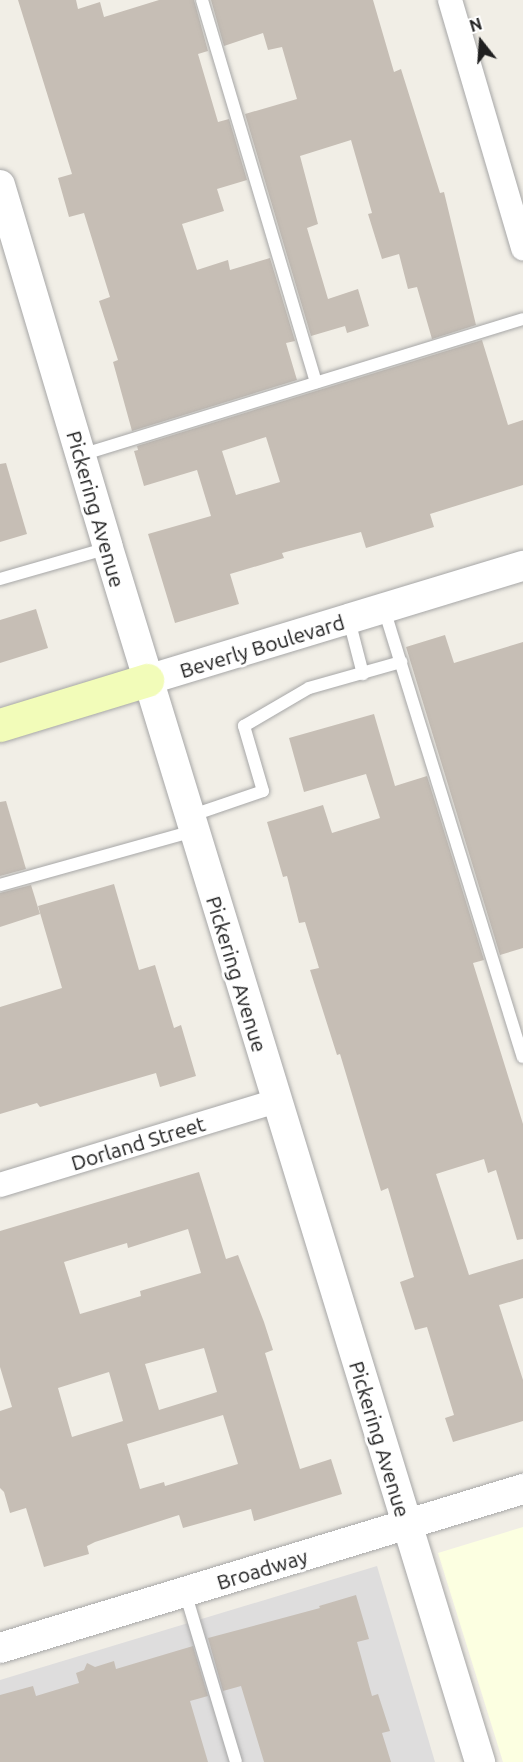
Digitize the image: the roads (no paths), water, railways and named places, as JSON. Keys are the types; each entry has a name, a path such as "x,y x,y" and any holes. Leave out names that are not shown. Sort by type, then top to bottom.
{"main road":[{"name":"Beverly Boulevard","path":"0,725 147,680"}],"street":[{"path":"450,0 523,248"},
{"name":"Pickering Avenue","path":"0,185 10,255 80,455 191,824 480,1762"},
{"name":"Beverly Boulevard","path":"147,680 523,566"},
{"name":"Dorland Street","path":"0,1185 276,1101"},
{"name":"Broadway","path":"0,1648 523,1489"}],"lane":[{"path":"202,0 316,382"},
{"path":"80,455 523,319"},
{"path":"0,579 107,547"},
{"path":"384,609 523,1057"},
{"path":"349,620 363,674"},
{"path":"0,885 191,824 263,791 244,726 309,688 401,662"},
{"path":"184,1592 237,1762"}]}
